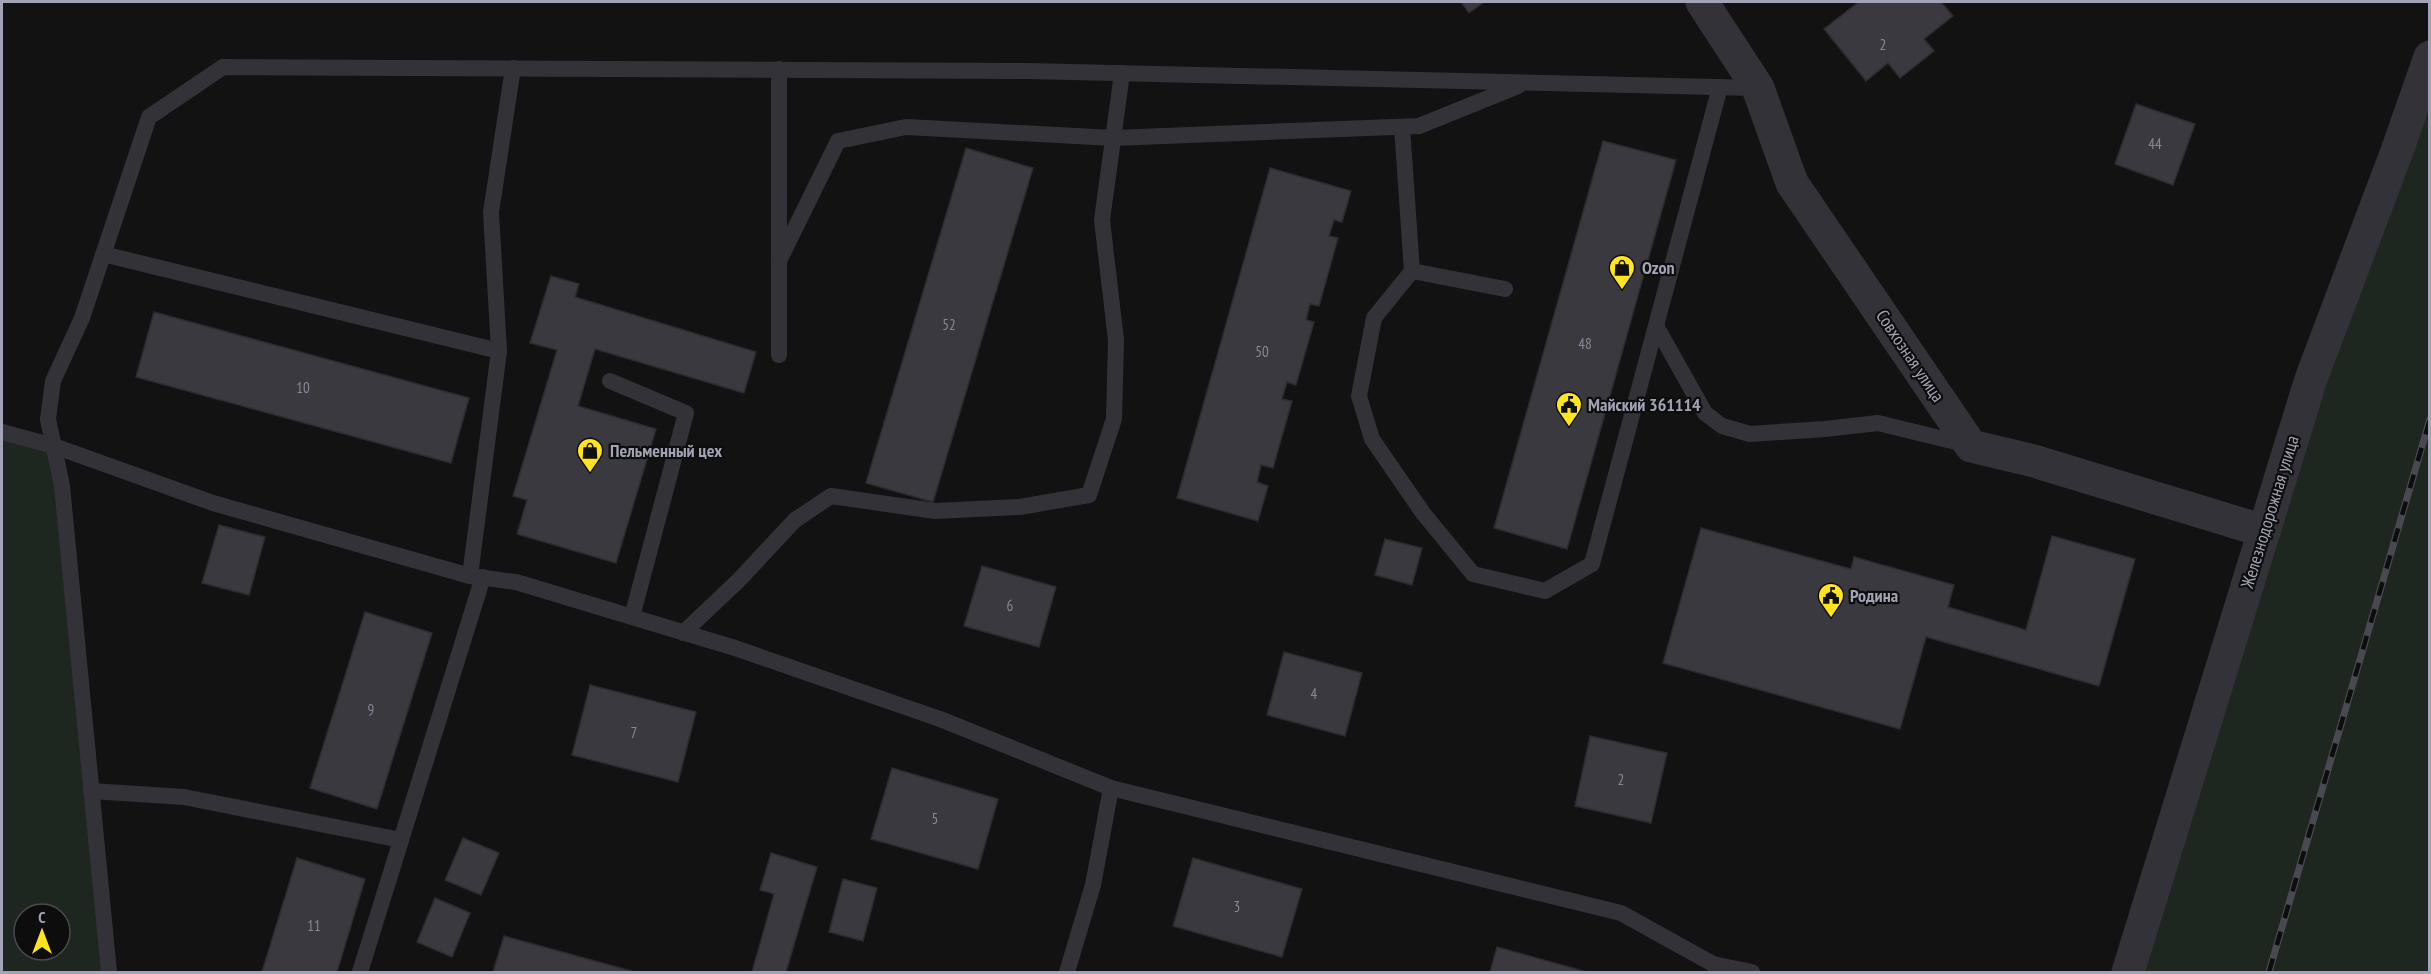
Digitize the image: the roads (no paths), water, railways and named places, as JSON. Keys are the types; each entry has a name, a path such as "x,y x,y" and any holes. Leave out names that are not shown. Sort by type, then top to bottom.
{"street":[{"name":"Совхозная улица","path":"1702,2 1758,88 1792,183 1971,446"},
{"name":"Железнодорожная улица","path":"2128,972 2311,379 2397,152 2430,57"},
{"path":"1971,446 2034,461 2264,531"}],"lane":[{"path":"108,972 62,486 48,419 53,381 82,318 148,117 223,67 1122,73 1758,88"},
{"path":"360,972 401,840 477,577 499,351 491,212 513,68"},
{"path":"779,69 779,355"},
{"path":"683,633 738,581 795,520 831,496 935,512 1020,507 1089,495 1114,419 1116,340 1102,220 1122,73"},
{"path":"779,261 838,141 906,127 1113,138 1419,126 1525,83"},
{"path":"1402,127 1412,272 1374,318 1359,396 1372,439 1423,513 1473,574 1545,591 1592,564 1720,87"},
{"path":"103,254 499,351"},
{"path":"1412,272 1505,289"},
{"path":"1656,326 1705,413 1722,426 1750,434 1878,423 1971,446"},
{"path":"610,381 686,413 632,617"},
{"path":"2,432 54,446 213,503 477,577 516,582 735,648 939,719 1111,788 1622,913 1713,964 1752,972"},
{"path":"1067,972 1093,885 1111,788"},
{"path":"91,791 184,797 401,840"}],"railway":[{"path":"2269,972 2430,419"}],"place":[{"name":"Ozon","path":"1622,291"},
{"name":"Майский 361114","path":"1569,428"},
{"name":"Пельменный цех","path":"590,474"},
{"name":"Родина","path":"1831,619"}]}
